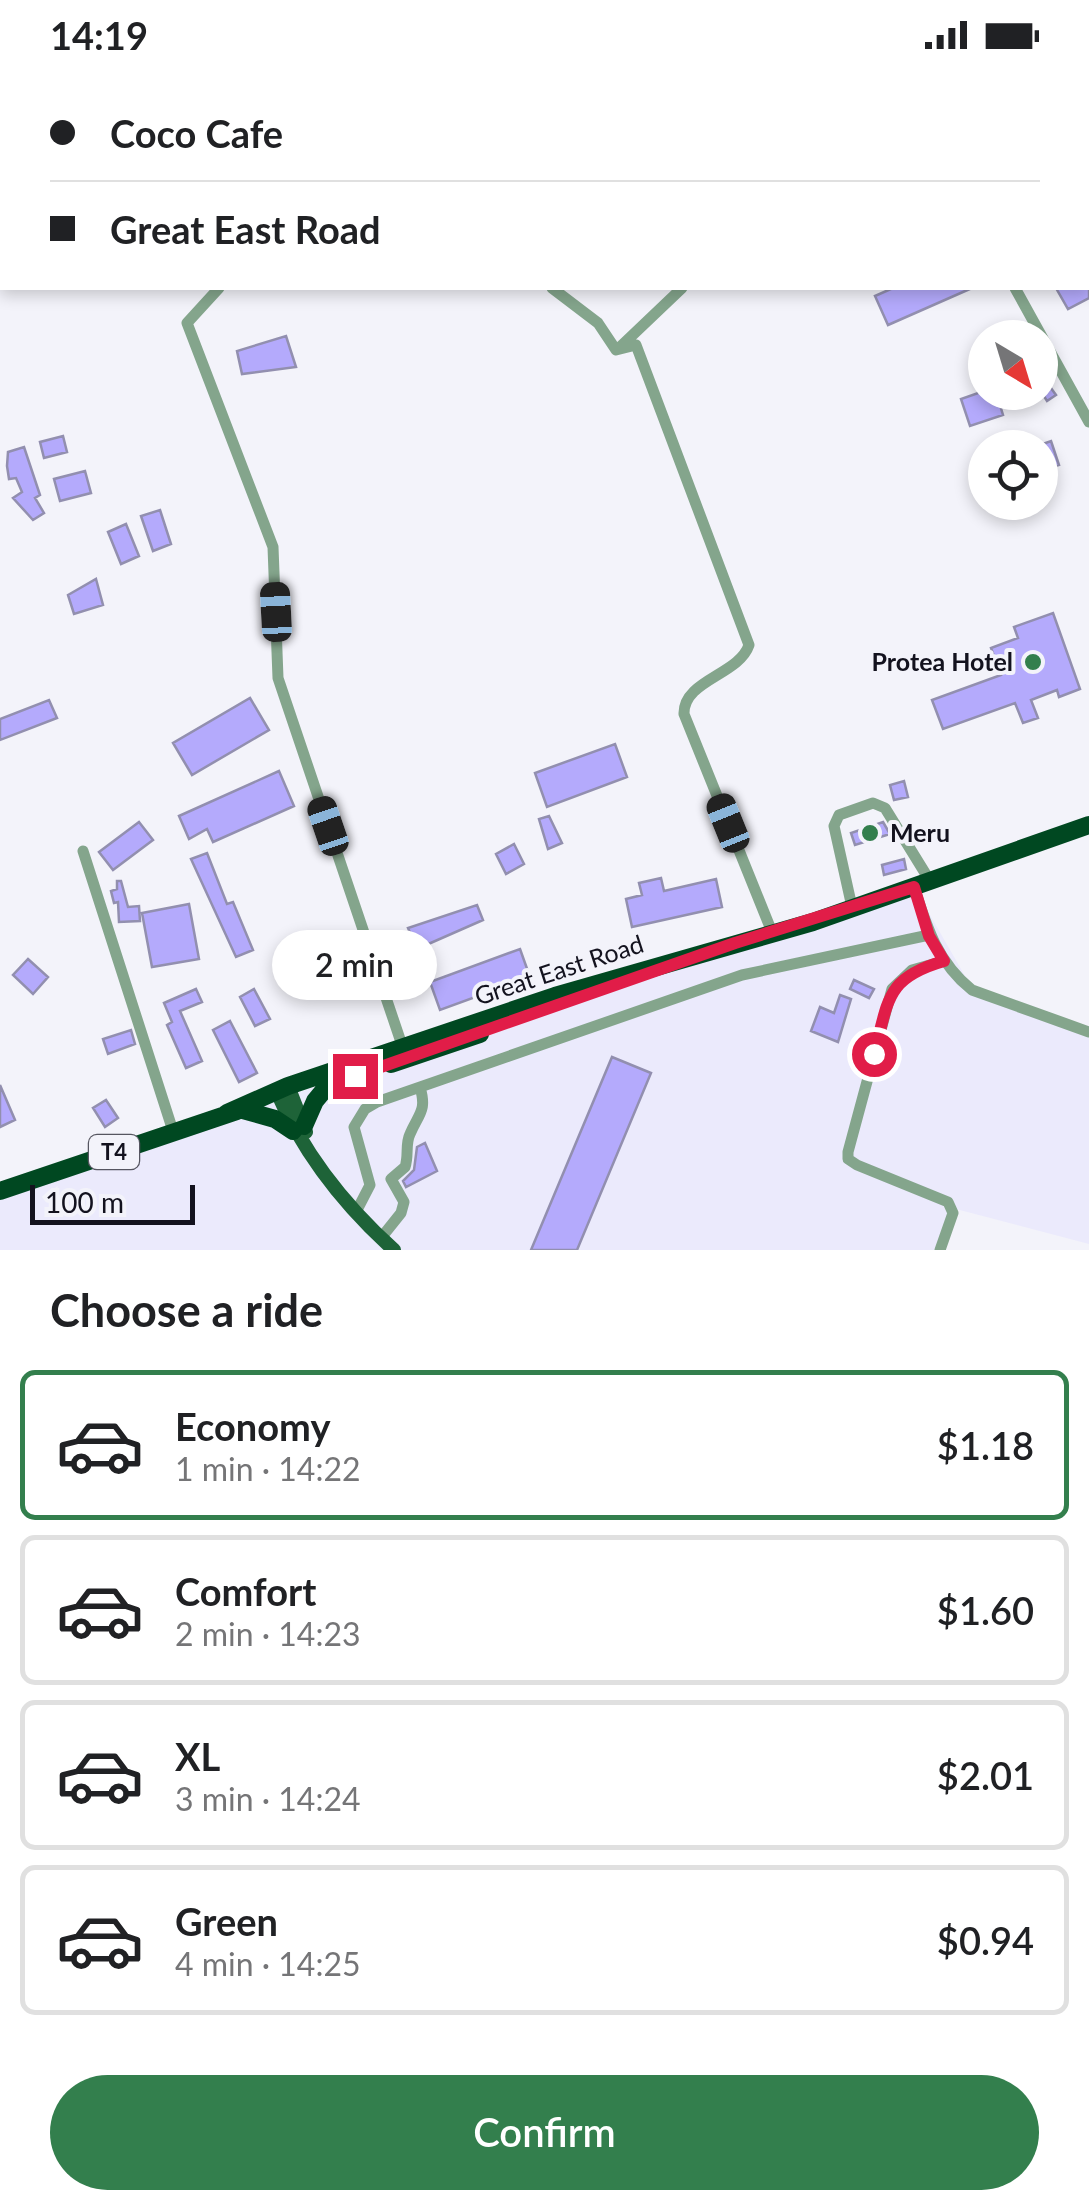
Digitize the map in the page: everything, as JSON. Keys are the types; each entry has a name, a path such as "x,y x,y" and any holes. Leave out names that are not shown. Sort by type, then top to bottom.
{"highway":[{"name":"Great East Road","path":"284,1093 330,1084 555,996 852,907 1089,825"},
{"name":"Great East Road","path":"235,1111 405,1054"},
{"path":"235,1111 299,1128 330,1084"},
{"name":"T4","path":"0,1191 235,1111"}],"main road":[{"path":"284,1093 316,1161 356,1212 394,1250"}],"street":[{"path":"216,290 187,323 273,547 278,678 405,1054"},
{"path":"555,290 598,324 616,350"},
{"path":"616,350 680,290"},
{"path":"1015,290 1089,422"},
{"path":"616,350 636,345 749,644 736,663 690,695 684,714 772,932"},
{"path":"852,907 834,826 839,815 874,803 885,808 922,884 929,936 944,961 972,990 1089,1032"},
{"path":"83,851 173,1132"},
{"path":"356,1212 370,1185 355,1142 358,1117 377,1102 742,976 929,936"},
{"path":"940,1250 954,1213 948,1202 857,1165 848,1159 848,1152 892,989 912,970 944,961"},
{"path":"381,1238 401,1214 404,1202 392,1180 406,1167 410,1134 422,1118 425,1105 420,1087"}],"shaded area":[{"path":"914,887 973,990 1089,1032 1089,1244 952,1208 936,1250 0,1250 0,1192"}],"building":[{"path":"888,290 967,290 888,325 875,296"},
{"path":"1057,290 1089,290 1089,298 1068,309"},
{"path":"286,336 296,367 242,374 237,351"},
{"path":"968,397 968,410 1001,410 1003,415 970,426 961,399"},
{"path":"63,436 67,452 44,458 40,442"},
{"path":"24,447 40,495 35,498 44,513 33,520 13,498 22,492 16,478 9,479 7,466 8,452"},
{"path":"85,471 91,493 60,501 54,479"},
{"path":"160,510 171,544 153,551 141,516"},
{"path":"126,524 139,556 121,564 108,532"},
{"path":"96,579 103,605 74,614 68,595"},
{"name":"Protea Hotel","path":"1053,613 1080,689 1059,697 1057,690 1031,700 1038,718 1023,723 1015,703 943,729 932,700 1001,675 991,648 1018,638 1014,627"},
{"path":"250,698 269,730 192,775 173,743"},
{"path":"49,700 57,718 0,740 0,719"},
{"path":"615,744 627,777 547,807 535,773"},
{"path":"279,771 294,806 213,842 207,829 189,839 179,816"},
{"path":"904,781 908,797 894,800 890,785"},
{"path":"549,816 562,843 548,849 539,819"},
{"path":"139,822 153,840 113,870 99,852"},
{"path":"883,822 890,834 855,845 851,833"},
{"path":"514,844 524,864 506,874 496,854"},
{"path":"207,853 227,904 233,902 253,950 236,957 191,859"},
{"path":"904,859 906,869 884,875 882,865"},
{"path":"661,878 664,891 716,879 722,907 632,927 626,899 642,895 639,883"},
{"path":"117,881 121,881 128,907 139,906 140,921 119,922 118,902 114,903 111,891 117,889"},
{"path":"189,904 199,959 152,967 142,913"},
{"path":"477,905 483,920 417,949 408,928"},
{"path":"520,949 530,977 440,1010 430,982"},
{"path":"28,959 48,977 33,994 13,975"},
{"path":"854,980 874,989 869,998 850,989"},
{"path":"196,989 202,1002 180,1011 202,1061 186,1068 167,1025 172,1022 164,1003"},
{"path":"254,989 270,1019 255,1026 240,997"},
{"path":"840,995 851,999 838,1042 811,1031 820,1007 834,1013"},
{"path":"230,1021 257,1073 239,1082 213,1030"},
{"path":"131,1030 135,1044 108,1054 103,1039"},
{"path":"612,1057 651,1073 577,1250 531,1250"},
{"path":"0,1085 15,1120 0,1127"},
{"path":"106,1100 118,1118 105,1127 93,1108"},
{"path":"425,1143 437,1171 406,1187 403,1181 414,1170 417,1147"}],"place":[{"name":"Protea Hotel","path":"1033,662"},
{"name":"Meru","path":"870,833"}],"route":[{"path":"355,1076 735,943 914,887 929,936 944,961 912,970 892,989 874,1054"}]}
